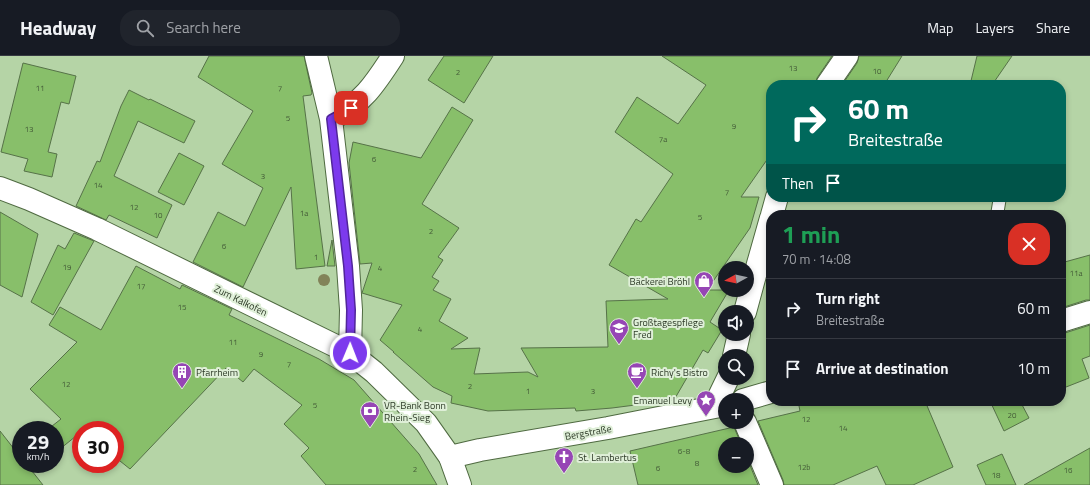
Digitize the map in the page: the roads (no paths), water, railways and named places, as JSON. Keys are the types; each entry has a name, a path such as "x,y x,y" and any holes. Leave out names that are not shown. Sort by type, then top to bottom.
{"street":[{"path":"316,56 331,119 348,266 351,310 350,353"},
{"path":"331,119 357,103 369,90 393,56"},
{"path":"830,80 847,56"},
{"name":"Zum Kalkofen","path":"0,188 97,229 350,353 374,372 426,423 450,457 460,485"},
{"path":"747,305 766,236"},
{"path":"1066,319 1090,312"},
{"path":"754,397 766,393"},
{"name":"Bergstraße","path":"450,457 480,450 608,428 718,406"},
{"path":"748,429 772,485"}],"place":[{"name":"Bäckerei Bröhl","path":"704,298"},
{"name":"Großtagespflege Fred","path":"619,345"},
{"name":"Pfarrheim","path":"182,389"},
{"name":"Richy's Bistro","path":"637,389"},
{"name":"Emanuel Levy","path":"706,417"},
{"name":"VR-Bank Bonn Rhein-Sieg","path":"370,428"},
{"name":"St. Lambertus","path":"564,474"}]}
